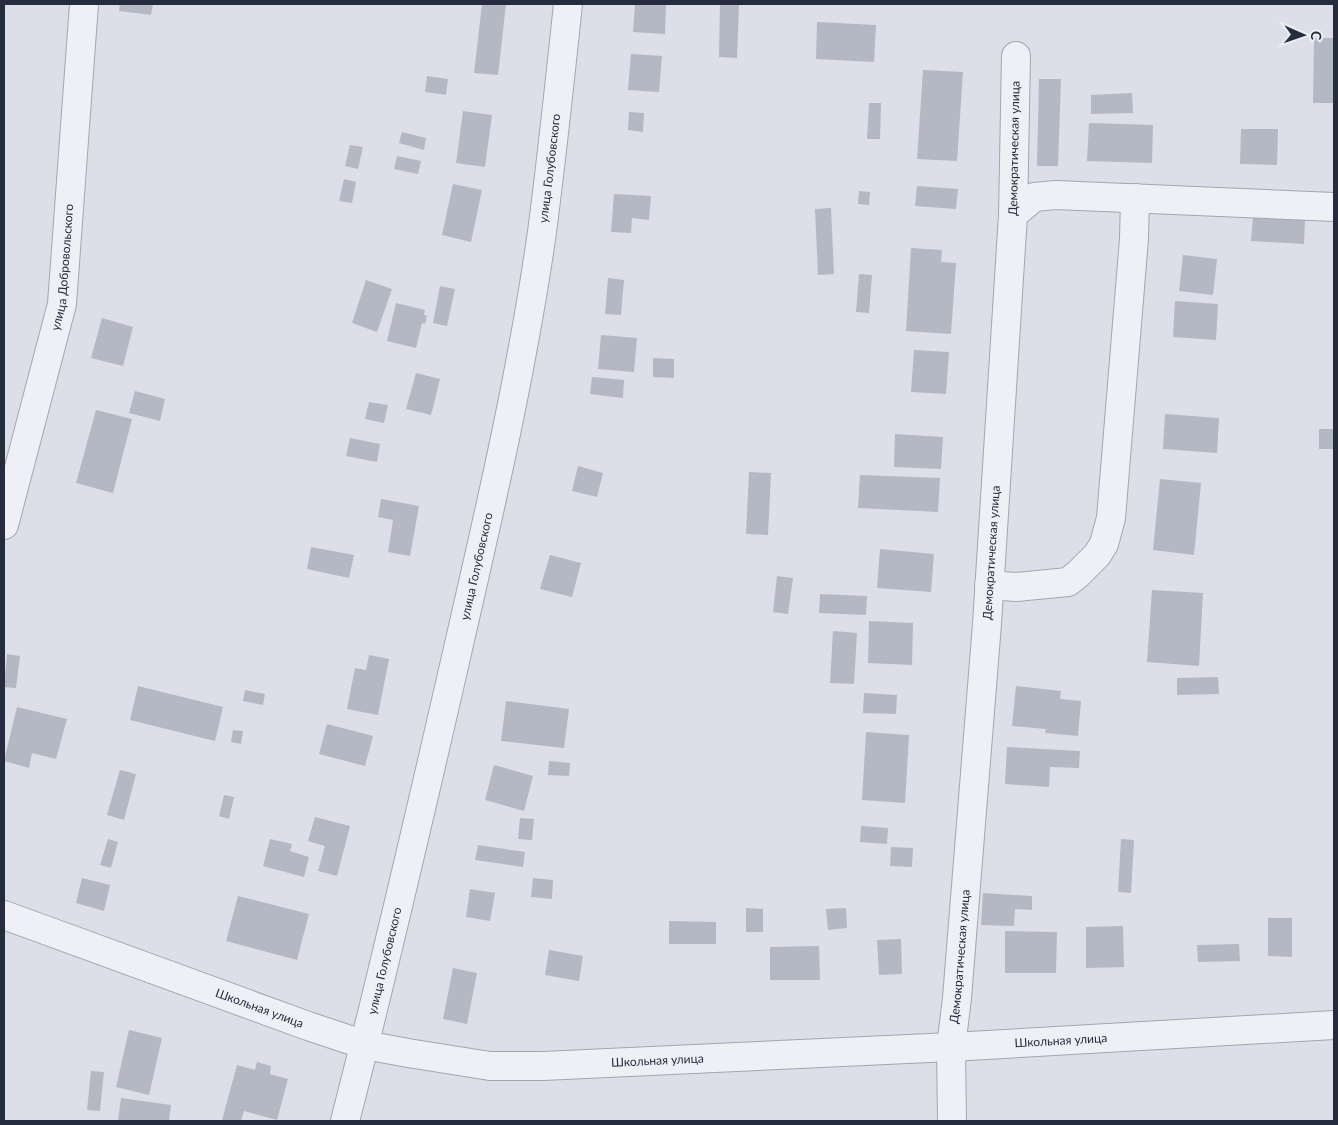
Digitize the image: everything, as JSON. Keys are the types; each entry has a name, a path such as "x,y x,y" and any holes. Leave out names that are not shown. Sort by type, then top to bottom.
{"street":[{"name":"улица Добровольского","path":"4,525 62,304 84,4"},
{"name":"улица Голубовского","path":"344,1121 365,1045 417,831 492,497 526,328 542,231 568,4"},
{"name":"Демократическая улица","path":"952,1121 951,1047 957,998 989,585 1013,215 1016,56"},
{"path":"1013,215 1034,197 1056,195 1334,206"},
{"path":"989,585 1016,587 1068,582 1097,555 1104,544 1111,518 1134,239 1135,198"},
{"name":"Школьная улица","path":"4,915 365,1045 490,1066 543,1066 951,1047 1334,1025"}],"building":[{"path":"120,4 153,4 151,15 119,11"},
{"path":"482,4 506,4 498,75 474,73"},
{"path":"635,4 666,4 665,34 633,32"},
{"path":"720,4 739,4 737,58 719,57"},
{"path":"817,22 876,25 874,62 816,59"},
{"path":"1314,38 1334,38 1334,103 1313,103"},
{"path":"631,54 662,56 659,92 628,90"},
{"path":"923,70 963,72 957,161 917,159"},
{"path":"427,76 448,79 446,95 425,92"},
{"path":"1039,79 1061,79 1058,166 1037,166"},
{"path":"1132,93 1133,113 1091,114 1091,95"},
{"path":"869,103 881,103 880,139 867,139"},
{"path":"463,111 492,115 485,167 456,163"},
{"path":"629,112 644,113 643,132 628,130"},
{"path":"1089,123 1153,125 1152,163 1087,161"},
{"path":"1241,129 1278,129 1277,165 1240,164"},
{"path":"402,132 426,138 424,150 399,143"},
{"path":"350,145 363,147 358,169 345,166"},
{"path":"397,156 421,161 418,174 394,169"},
{"path":"344,179 356,182 352,203 339,201"},
{"path":"453,184 482,190 471,242 442,235"},
{"path":"917,186 958,189 956,209 915,206"},
{"path":"859,191 870,192 869,205 858,204"},
{"path":"614,194 651,196 649,220 632,218 631,233 611,232"},
{"path":"831,208 834,274 818,275 815,209"},
{"path":"1253,217 1305,220 1304,244 1251,241"},
{"path":"911,248 942,250 941,262 956,263 951,334 906,331"},
{"path":"1183,255 1217,259 1213,295 1179,291"},
{"path":"859,274 872,275 869,313 856,312"},
{"path":"608,278 624,280 621,315 605,314"},
{"path":"366,280 392,289 377,332 352,323"},
{"path":"440,286 455,289 447,326 433,323"},
{"path":"1175,301 1218,304 1216,340 1173,337"},
{"path":"396,303 425,310 424,315 427,316 425,324 422,323 416,348 387,341"},
{"path":"102,318 133,327 123,366 91,358"},
{"path":"601,335 637,338 634,372 598,369"},
{"path":"914,350 949,352 946,394 911,392"},
{"path":"653,358 674,359 674,378 653,377"},
{"path":"416,373 440,379 431,415 406,409"},
{"path":"592,377 624,380 623,398 590,394"},
{"path":"135,391 165,399 160,421 129,413"},
{"path":"369,402 388,405 384,423 365,419"},
{"path":"96,410 132,419 113,493 76,483"},
{"path":"1165,414 1219,418 1217,453 1163,449"},
{"path":"1319,429 1334,429 1334,449 1319,449"},
{"path":"895,434 943,437 941,469 894,467"},
{"path":"350,438 380,444 377,462 346,456"},
{"path":"578,466 603,473 597,497 572,491"},
{"path":"749,472 771,473 768,535 746,534"},
{"path":"860,475 940,478 938,512 858,508"},
{"path":"1160,479 1201,483 1194,555 1153,550"},
{"path":"381,499 419,506 410,556 388,552 393,520 378,517"},
{"path":"311,547 354,555 349,578 307,569"},
{"path":"880,549 934,554 931,592 877,588"},
{"path":"550,555 581,563 572,597 540,589"},
{"path":"777,576 793,578 788,614 773,612"},
{"path":"1152,590 1203,593 1199,666 1147,662"},
{"path":"820,594 867,596 866,615 819,613"},
{"path":"869,621 913,623 912,665 868,663"},
{"path":"833,631 857,633 854,684 830,683"},
{"path":"7,654 20,656 16,688 4,687"},
{"path":"369,655 389,659 378,715 347,709 355,668 366,670"},
{"path":"1218,677 1219,694 1177,695 1177,678"},
{"path":"138,686 223,707 215,741 130,720"},
{"path":"1016,686 1061,691 1060,699 1081,701 1078,736 1045,733 1046,729 1012,726"},
{"path":"245,690 265,694 263,705 243,701"},
{"path":"864,693 897,695 896,714 863,713"},
{"path":"506,701 569,709 564,748 501,741"},
{"path":"17,707 67,719 56,759 32,753 29,768 4,761"},
{"path":"327,724 373,736 365,766 319,754"},
{"path":"233,730 243,731 241,744 231,742"},
{"path":"866,732 909,735 905,803 862,800"},
{"path":"1007,747 1080,751 1079,768 1050,767 1049,787 1005,784"},
{"path":"549,761 570,763 569,776 548,775"},
{"path":"494,765 533,776 524,811 485,800"},
{"path":"120,770 136,774 124,820 107,815"},
{"path":"224,795 234,797 229,819 219,816"},
{"path":"315,817 350,826 337,876 318,871 325,846 308,841"},
{"path":"520,818 534,819 532,840 518,839"},
{"path":"861,826 888,828 887,844 860,842"},
{"path":"108,839 118,842 111,868 100,865"},
{"path":"270,839 292,844 290,851 309,857 304,877 263,866"},
{"path":"1121,839 1134,840 1131,893 1118,892"},
{"path":"478,845 525,852 523,867 475,860"},
{"path":"891,847 913,848 912,867 890,866"},
{"path":"82,878 110,885 104,911 76,903"},
{"path":"533,878 553,880 552,899 531,897"},
{"path":"470,889 495,893 490,921 466,917"},
{"path":"983,893 1032,896 1032,910 1015,909 1014,926 981,925"},
{"path":"238,896 309,914 297,960 226,941"},
{"path":"746,908 763,909 763,932 746,932"},
{"path":"846,908 847,928 828,930 826,909"},
{"path":"1268,918 1292,918 1292,957 1268,956"},
{"path":"669,921 716,922 716,944 669,944"},
{"path":"1123,926 1124,967 1086,968 1086,927"},
{"path":"1005,931 1057,932 1056,973 1005,973"},
{"path":"901,939 902,974 879,975 877,940"},
{"path":"1239,944 1240,961 1198,962 1197,945"},
{"path":"819,946 820,980 770,980 770,947"},
{"path":"549,950 583,956 579,981 545,975"},
{"path":"453,968 477,973 467,1024 443,1019"},
{"path":"129,1030 162,1038 149,1095 116,1087"},
{"path":"257,1062 271,1066 270,1074 288,1079 277,1120 244,1111 241,1121 222,1120 237,1065 255,1070"},
{"path":"91,1071 104,1072 100,1111 87,1110"},
{"path":"121,1098 171,1105 169,1121 118,1121"}]}
